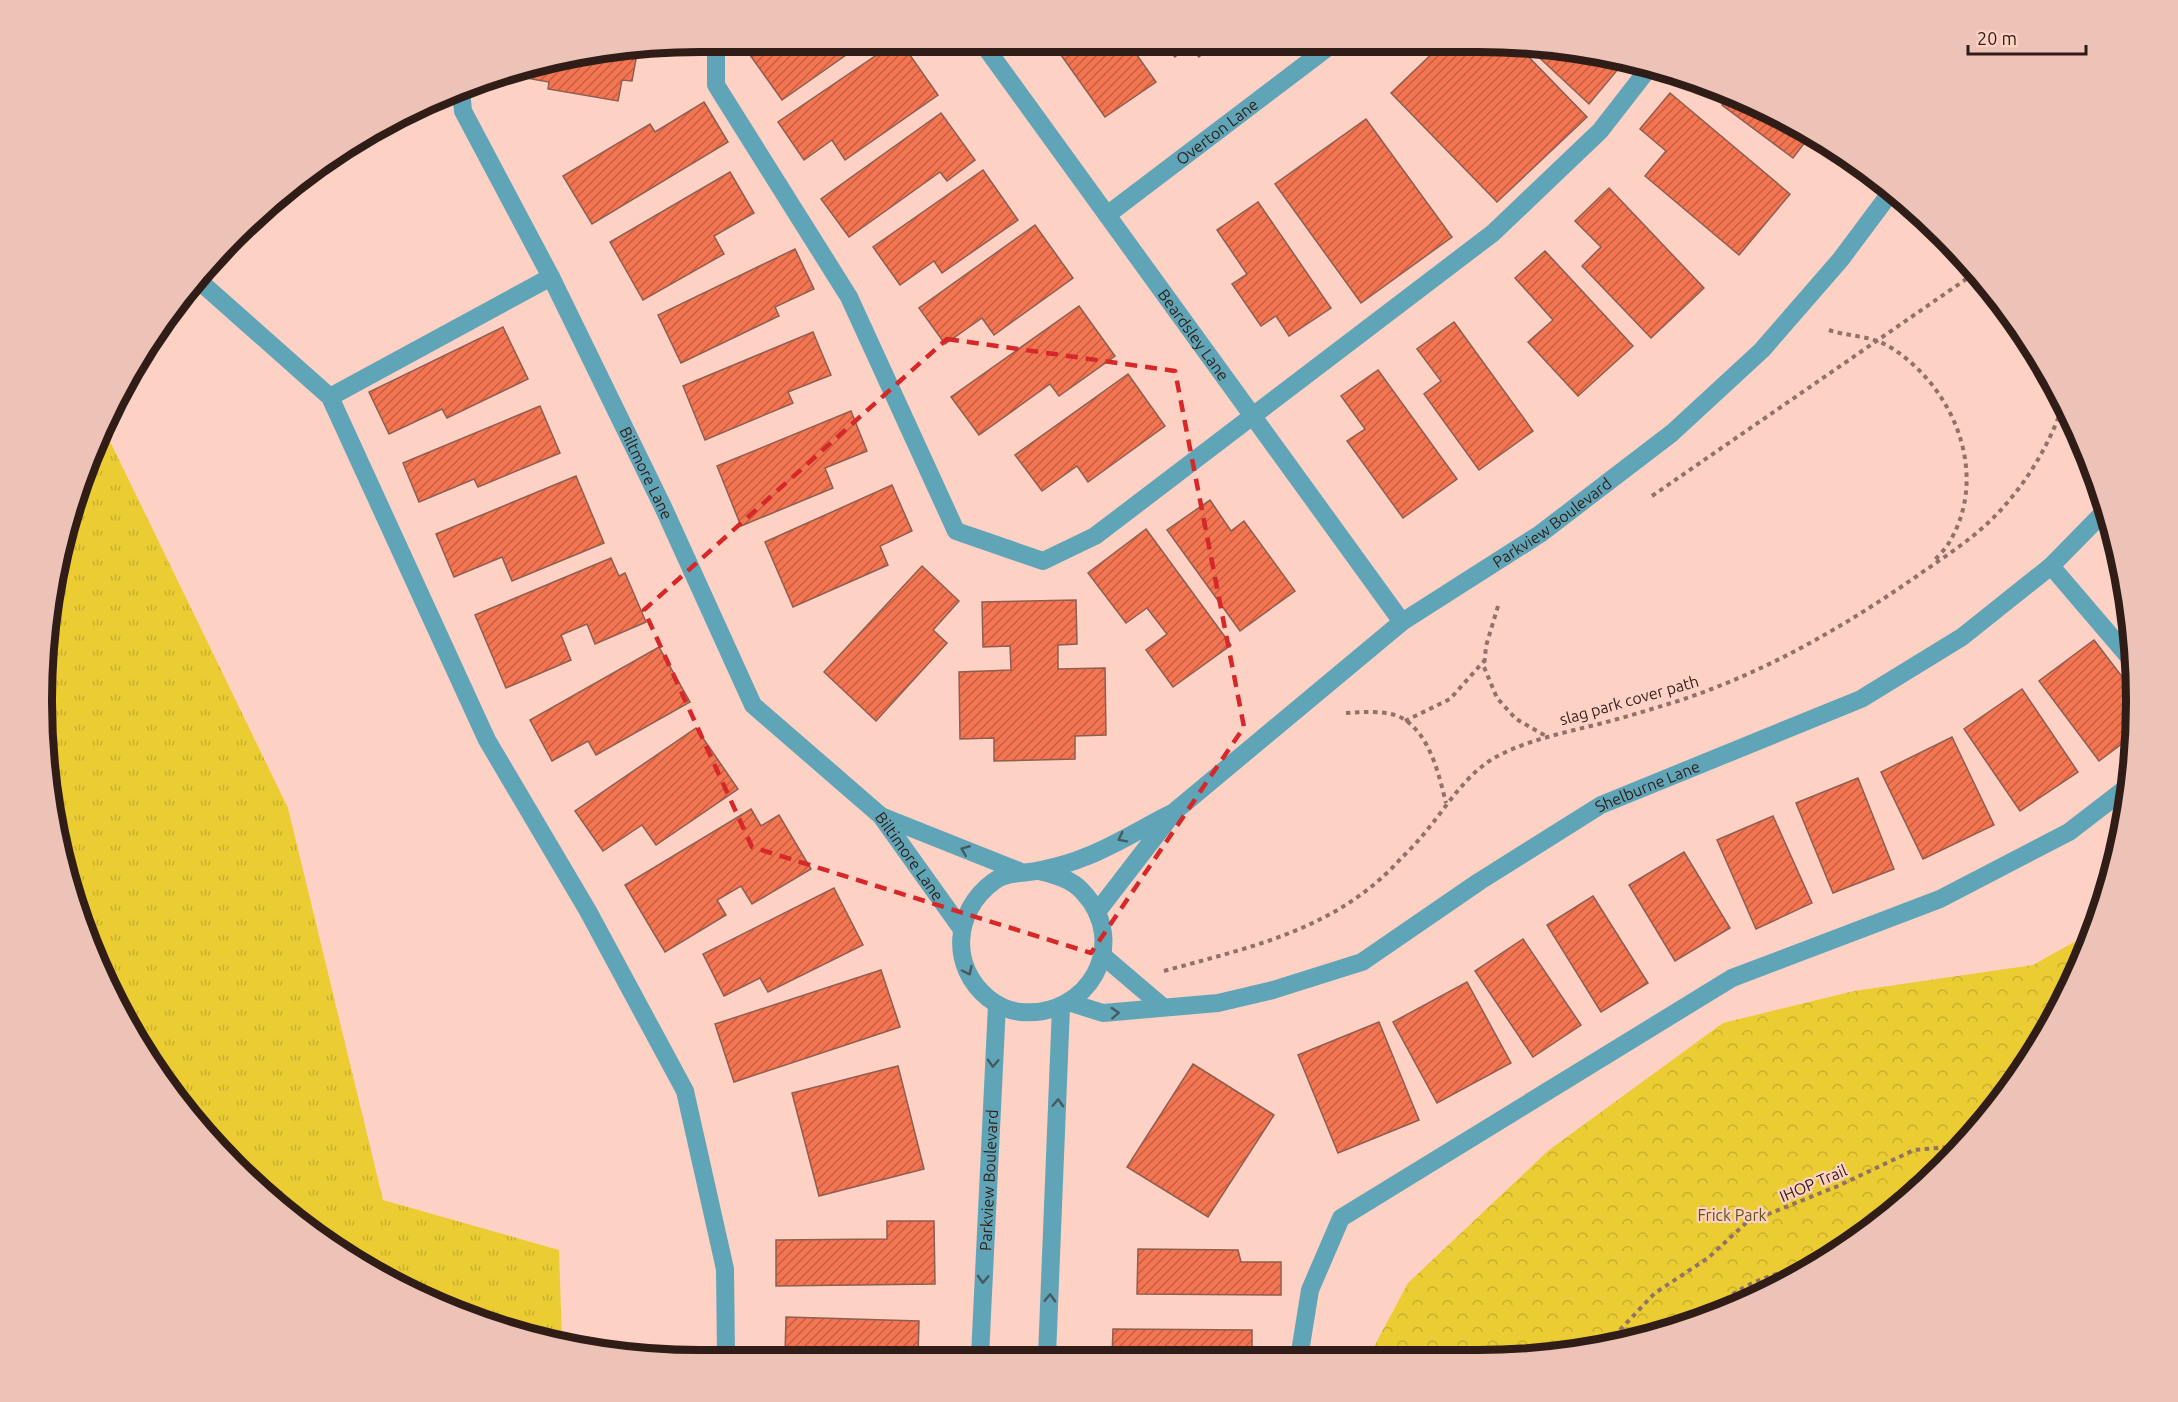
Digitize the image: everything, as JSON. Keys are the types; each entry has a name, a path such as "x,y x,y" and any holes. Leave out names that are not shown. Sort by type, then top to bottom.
{"street":[{"path":"716,52 716,85 849,297 956,531 1042,561 1095,536 1493,233 1600,131 1644,75"},
{"name":"Beardsley Lane","path":"989,52 1402,622"},
{"name":"Overton Lane","path":"1107,215 1322,52"},
{"name":"Biltmore Lane","path":"462,99 463,111 551,277 664,509 753,705 881,816"},
{"name":"Parkview Boulevard","path":"1097,912 1174,812 1402,622 1540,534 1672,433 1762,350 1841,259 1886,198"},
{"path":"330,397 551,277"},
{"path":"203,285 330,397 487,740 588,911 685,1091 725,1269 726,1350"},
{"name":"Shelburne Lane","path":"1064,1005 1103,1013 1218,1003 1273,990 1362,962 1480,881 1601,805 1861,699 1962,637 2051,566 2098,518"},
{"path":"2051,566 2123,650"},
{"path":"1300,1350 1310,1290 1341,1218 1732,978 1940,899 2069,832 2119,794"},
{"name":"Parkview Boulevard","path":"1039,871 1063,877 1076,887 1097,912 1103,933 1102,955 1095,976 1080,994 1064,1005 1040,1013 1018,1012 997,1005 979,990 967,972 960,950 962,928 968,909 980,892 996,880 1019,872 1039,871 1085,857 1174,812"},
{"name":"Biltimore Lane","path":"881,816 1019,872"},
{"name":"Biltimore Lane","path":"881,816 962,928"},
{"path":"1102,955 1163,1007"},
{"name":"Parkview Boulevard","path":"980,1350 997,1005"},
{"path":"1047,1350 1064,1005"}],"path":[{"path":"1652,496 1969,277"},
{"path":"1829,330 1859,335 1888,345 1907,358 1926,377 1958,425 1964,449 1966,480 1962,512 1950,541 1929,568"},
{"name":"slag park cover path","path":"1164,971 1254,948 1311,924 1354,899 1390,870 1424,834 1471,776 1492,760 1547,736 1649,710 1764,667 1823,638 1929,568 1996,515 2040,459 2059,415"},
{"path":"1498,606 1486,646 1484,667 1497,698 1516,719 1547,736"},
{"path":"1405,721 1450,699 1485,661"},
{"path":"1346,713 1379,713 1401,717 1433,755 1446,804"},
{"name":"IHOP Trail","path":"1616,1334 1655,1293 1708,1258 1746,1223 1838,1186 1914,1150 1948,1147"},
{"path":"1722,1301 1764,1276 1791,1268"}],"highlighted area":[{"path":"947,339 1175,371 1244,727 1091,953 752,847 644,610"}],"green space":[{"path":"108,438 288,808 383,1200 559,1250 562,1334 493,1315 414,1283 377,1263 306,1215 242,1160 187,1096 139,1025 119,988 87,909 65,828 54,743 52,701 54,659 65,574 87,493"},
{"name":"Frick Park","path":"2080,939 2059,988 2039,1025 2016,1061 1965,1129 1905,1189 1837,1240 1801,1263 1725,1300 1685,1315 1604,1337 1519,1348 1372,1350 1408,1283 1549,1150 1723,1023 1854,991 2033,965"}],"building":[{"path":"748,52 850,52 782,100"},
{"path":"881,52 908,52 938,95 845,160 832,140 804,160 778,122"},
{"path":"1059,52 1135,52 1156,82 1105,117"},
{"path":"1170,52 1181,52 1175,57"},
{"path":"1194,52 1205,52 1199,57"},
{"path":"1434,52 1527,55 1587,117 1497,202 1391,93"},
{"path":"637,56 632,81 622,80 618,101 548,89 549,82 524,78 574,65"},
{"path":"1537,56 1619,69 1589,104"},
{"path":"1670,93 1790,194 1739,255 1645,176 1666,151 1640,129"},
{"path":"704,102 728,142 592,224 563,176 650,124 655,132"},
{"path":"1724,102 1764,119 1805,142 1793,158 1722,105"},
{"path":"941,113 975,160 947,181 940,172 849,237 821,199"},
{"path":"1366,119 1452,237 1361,303 1275,184"},
{"path":"983,170 1018,220 942,273 934,261 900,285 873,247"},
{"path":"730,172 754,213 714,236 724,254 643,300 610,242"},
{"path":"1609,188 1704,288 1651,338 1582,266 1601,247 1575,221"},
{"path":"1258,202 1331,308 1289,336 1276,316 1261,326 1232,284 1247,274 1217,230"},
{"path":"1035,225 1073,278 994,335 982,318 945,344 919,308"},
{"path":"795,249 814,289 775,307 779,316 681,363 658,315"},
{"path":"1545,251 1633,346 1578,396 1528,342 1553,320 1515,278"},
{"path":"1079,306 1115,356 1059,396 1050,384 979,435 951,397"},
{"path":"1454,322 1533,431 1479,470 1424,394 1441,381 1417,349"},
{"path":"503,327 528,379 447,418 442,409 389,434 369,392"},
{"path":"813,332 831,375 788,392 793,403 705,440 683,386"},
{"path":"1378,370 1457,479 1403,518 1347,441 1365,429 1341,396"},
{"path":"1128,374 1165,426 1088,482 1077,466 1042,491 1015,455"},
{"path":"540,406 560,453 478,487 474,479 419,502 403,463"},
{"path":"851,411 867,451 825,468 833,488 741,526 717,466"},
{"path":"576,476 604,543 512,581 502,557 454,577 436,534"},
{"path":"892,485 912,531 880,546 888,565 793,607 765,542"},
{"path":"1210,500 1231,531 1244,521 1295,591 1240,631 1167,530"},
{"path":"1146,529 1231,645 1173,687 1146,650 1167,634 1147,608 1126,623 1088,573"},
{"path":"611,558 619,576 625,573 646,622 595,644 587,624 561,635 571,660 506,688 475,615"},
{"path":"922,566 959,601 933,630 947,643 876,721 824,672"},
{"path":"1076,600 1077,644 1058,645 1058,669 1105,668 1106,735 1075,736 1075,759 994,761 994,738 960,739 959,672 1011,670 1010,646 983,647 982,602"},
{"path":"2094,640 2125,681 2124,742 2099,761 2039,681"},
{"path":"659,647 690,702 596,755 588,741 552,761 530,720"},
{"path":"2022,689 2078,772 2020,811 1964,729"},
{"path":"696,728 738,789 656,845 642,825 603,851 575,811"},
{"path":"1952,737 1994,825 1923,859 1881,772"},
{"path":"1858,778 1894,869 1833,893 1796,803"},
{"path":"751,809 761,826 779,815 811,869 752,904 741,886 717,900 726,915 665,952 625,885"},
{"path":"1773,816 1812,903 1756,929 1717,840"},
{"path":"1684,852 1730,928 1675,961 1629,885"},
{"path":"834,888 863,945 768,992 760,978 724,996 703,954"},
{"path":"1593,896 1648,983 1601,1012 1547,925"},
{"path":"1523,939 1581,1025 1533,1057 1475,971"},
{"path":"881,970 900,1027 734,1082 715,1024"},
{"path":"1467,982 1511,1063 1437,1103 1393,1022"},
{"path":"1379,1022 1419,1120 1338,1153 1298,1055"},
{"path":"1193,1064 1274,1115 1208,1217 1127,1167"},
{"path":"898,1066 924,1169 819,1196 792,1093"},
{"path":"887,1221 934,1221 935,1284 776,1286 776,1240 887,1239"},
{"path":"1138,1249 1238,1250 1241,1262 1281,1262 1281,1295 1137,1294"},
{"path":"786,1317 919,1321 918,1350 785,1350"},
{"path":"1113,1329 1252,1330 1252,1350 1112,1350"}]}
